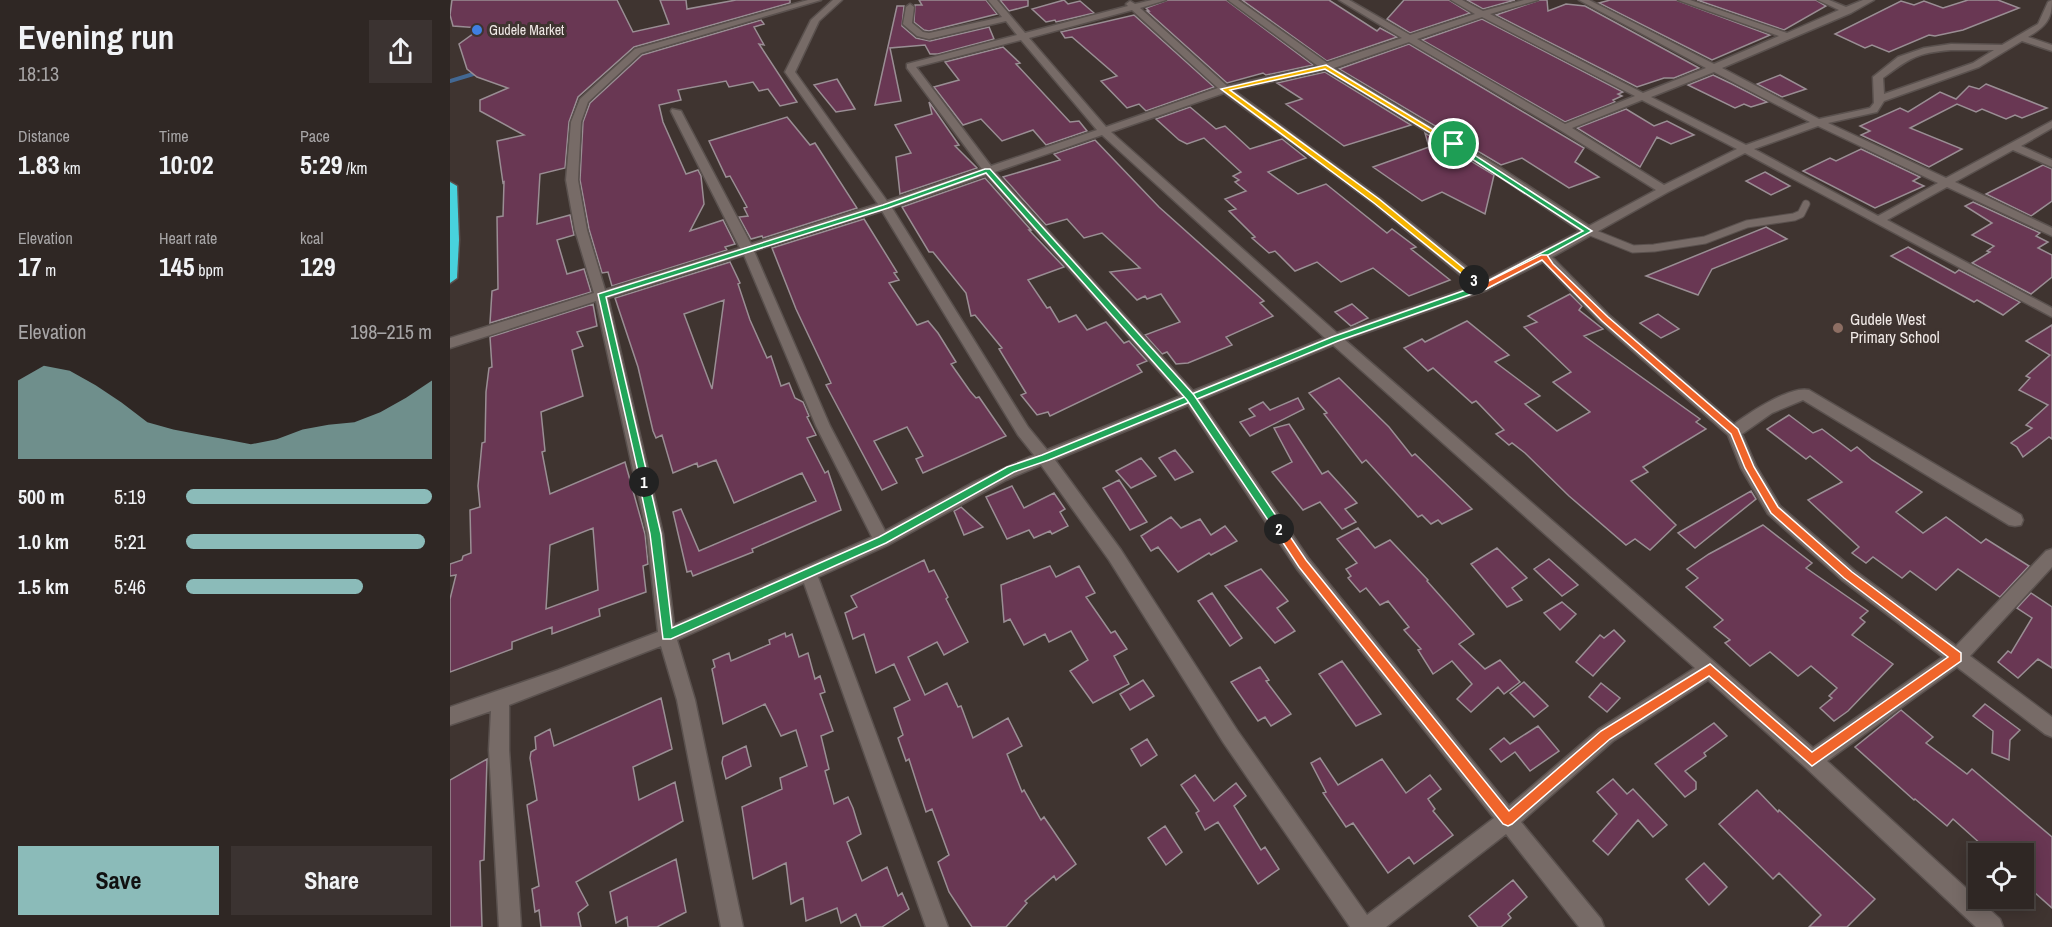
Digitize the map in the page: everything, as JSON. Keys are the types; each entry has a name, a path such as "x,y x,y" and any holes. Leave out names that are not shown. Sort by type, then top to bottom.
{"highway":[{"path":"450,186 453,240 450,278"}],"street":[{"path":"732,927 686,699 667,635 656,534 601,296 581,230 572,180 576,122 583,101 638,51 817,0"},
{"path":"838,0 815,20 790,72 885,206 1023,431 1046,458 1115,555 1230,736 1363,927"},
{"path":"992,0 1104,131 1335,339 1812,760 1992,927"},
{"path":"1161,0 1130,4 1025,37 910,66 988,170 1191,398 1303,564 1593,927"},
{"path":"1232,0 1326,67 1497,170 1588,231"},
{"path":"1343,0 1564,128 1664,190"},
{"path":"1455,0 1485,13 1745,149 2052,313"},
{"path":"450,343 748,251 1224,89 1326,67 1485,13 1534,0"},
{"path":"1583,0 1818,122 2052,232"},
{"path":"1682,0 1787,36"},
{"path":"1822,0 1848,11"},
{"path":"1564,128 1714,68 1870,0"},
{"path":"1879,99 1976,65 2022,38 2042,25 2052,2 2046,0"},
{"path":"1130,4 1224,89 1377,201 1483,287"},
{"path":"910,7 907,24 920,34 929,36 1009,18"},
{"path":"2022,38 2052,48"},
{"path":"450,716 667,635 809,574 882,540 1010,470 1046,458 1335,339 1483,287 1745,149 1818,122 1873,110 1879,103 1878,77 1901,59 1921,52 1946,48 2004,48"},
{"path":"676,111 748,251 823,426 882,540"},
{"path":"1879,220 2052,124"},
{"path":"2013,146 2052,164"},
{"path":"1544,256 1551,266 1605,319 1734,432 1749,468 1774,510 1848,575 2052,728"},
{"path":"1734,432 1753,417 1786,399 1804,394 2015,520"},
{"path":"1812,760 1957,657 2052,556"},
{"path":"809,574 937,927"},
{"path":"1369,927 1508,820 1606,735 1710,669"},
{"path":"500,699 499,750 510,927"}],"lane":[{"path":"1588,231 1624,247 1654,249 1705,240 1747,224 1794,217 1801,214 1806,204"}],"building":[{"path":"452,0 617,0 633,32 669,24 660,0 686,0 687,9 736,0 790,0 790,3 634,47 578,97 569,122 565,168 540,174 537,224 570,215 574,235 557,240 567,274 584,269 591,292 490,323 492,291 498,289 497,217 503,216 504,182 497,141 524,135 480,111 480,100 508,88 477,77 467,69 459,44 481,28 453,26 450,15"},
{"path":"919,0 986,0 997,14 929,31 914,22 915,5 922,5"},
{"path":"1000,0 1028,0 1028,6 1009,11"},
{"path":"1064,0 1068,4 1080,1 1094,13 1056,22 1055,20 1046,22 1032,9"},
{"path":"1168,0 1226,0 1313,65 1266,75 1263,73 1227,83 1147,11 1149,11 1146,8"},
{"path":"1242,0 1329,0 1377,31 1380,28 1397,37 1327,61"},
{"path":"1404,0 1449,0 1470,13 1410,33 1387,19"},
{"path":"1467,0 1515,0 1483,9"},
{"path":"1540,0 1547,0 1548,11 1566,4 1585,6 1699,68 1674,78 1664,78 1637,87 1496,15"},
{"path":"1610,0 1676,0 1770,35 1712,60 1599,3"},
{"path":"1697,0 1816,0 1826,6 1784,30"},
{"path":"1968,0 1998,0 2019,8 1963,30 1935,36 1929,35 1889,52 1872,45 1865,48 1835,34 1901,1 1914,5 1924,1 1943,8"},
{"path":"897,6 904,6 902,26 916,38 930,41 989,27 994,39 938,54 930,54 925,45 890,48 901,101 875,105"},
{"path":"1134,15 1214,87 1146,111 1139,104 1127,108 1101,81 1117,76 1072,37 1065,38 1061,32"},
{"path":"1482,19 1623,92 1618,94 1622,96 1613,100 1615,102 1565,122 1422,40"},
{"path":"761,20 764,24 754,27 764,45 759,44 797,102 780,106 768,89 759,91 753,82 729,87 726,81 678,90 681,100 659,105 663,122 686,174 698,170 701,176 704,204 690,231 723,220 735,244 725,247 727,250 612,286 608,272 602,273 589,229 580,180 583,122 590,103 642,55"},
{"path":"1409,44 1584,148 1575,162 1599,177 1569,188 1522,158 1501,165 1339,69"},
{"path":"1003,47 1020,63 1016,64 1070,122 1079,121 1087,131 1046,145 1033,130 1002,141 981,119 963,125 934,87 959,80 945,62"},
{"path":"1325,72 1411,125 1344,146 1286,104 1302,99 1277,83"},
{"path":"1713,75 1767,102 1751,107 1744,104 1735,108 1688,85"},
{"path":"1780,75 1806,89 1782,97 1757,84"},
{"path":"837,79 855,109 836,112 814,85"},
{"path":"1986,84 2047,108 2022,118 2015,115 2006,119 1982,109 1976,112 1957,104 1910,128 1962,149 1929,167 1861,135 1870,131 1860,126 1900,108 1908,112 1940,92 1956,99 1969,86 1979,89"},
{"path":"929,102 959,145 955,146 977,168 900,194 896,157 911,153 895,125 932,114"},
{"path":"1190,107 1216,129 1225,126 1250,149 1282,139 1306,158 1268,172 1298,194 1326,184 1387,233 1392,229 1416,247 1411,249 1450,280 1409,296 1373,268 1341,282 1317,262 1295,271 1275,251 1269,253 1252,238 1255,237 1229,211 1236,209 1225,199 1246,191 1235,182 1239,180 1233,176 1241,172 1204,138 1187,144 1179,140 1156,119"},
{"path":"1626,109 1654,126 1667,121 1694,135 1671,144 1657,137 1640,167 1577,128"},
{"path":"787,117 810,145 815,143 857,208 763,238 762,236 751,239 739,217 748,216 744,208 747,207 730,176 726,177 709,141"},
{"path":"1425,133 1494,175 1485,214 1442,192 1422,201 1373,167 1429,147"},
{"path":"1095,140 1159,207 1264,301 1260,303 1273,316 1226,337 1232,345 1188,363 1176,364 1167,352 1162,354 1145,335 1180,322 1161,294 1147,299 1145,296 1137,300 1110,272 1140,268 1102,233 1084,238 1067,219 1046,225 1003,177 1060,160 1054,154"},
{"path":"1861,149 1920,177 1913,181 1924,186 1875,208 1803,171 1830,158 1836,161"},
{"path":"2043,165 2052,169 2052,201 2031,216 1986,194"},
{"path":"1765,172 1790,186 1771,195 1746,181"},
{"path":"985,178 1064,267 1028,280 1047,308 1050,307 1059,322 1076,315 1087,330 1106,322 1124,343 1129,341 1147,361 1137,365 1142,372 1050,416 1048,412 1037,415 1021,395 1026,393 999,349 1002,348 975,315 971,316 966,293 933,252 929,252 902,207"},
{"path":"1973,202 2040,233 2036,236 2048,242 2038,248 2052,255 2052,277 2031,294 1972,263 1990,252 1987,251 1994,246 1972,235 1992,223 1965,206"},
{"path":"864,219 897,272 894,273 899,280 889,283 917,325 928,321 938,333 956,362 951,364 970,391 976,398 979,397 1006,436 923,473 916,459 923,456 907,427 874,441 897,483 882,490 826,385 831,383 796,309 772,248"},
{"path":"1766,227 1787,239 1712,269 1698,295 1646,276"},
{"path":"1908,247 1955,273 1959,270 2020,302 2003,315 1977,300 1974,302 1891,256"},
{"path":"730,262 740,283 738,284 750,320 767,358 771,356 781,386 789,383 795,398 803,402 816,435 807,438 825,473 828,471 841,510 752,549 753,552 693,576 691,571 687,572 673,512 681,509 699,551 816,501 802,473 734,503 716,460 698,467 697,463 673,473 662,435 656,438 653,431 638,367 615,298","holes":["724,300 712,389 684,314"]},
{"path":"1570,294 1582,306 1579,310 1603,329 1584,336 1700,419 1696,422 1706,429 1643,467 1648,472 1631,481 1676,525 1650,550 1635,539 1626,545 1569,496 1525,453 1512,443 1509,445 1496,434 1504,430 1476,401 1472,403 1433,368 1428,371 1404,348 1422,339 1425,342 1467,321 1509,355 1495,362 1540,396 1525,404 1557,431 1590,412 1553,382 1571,372 1524,327 1537,322 1528,316"},
{"path":"593,304 597,326 577,332 583,346 572,350 583,396 541,412 545,451 542,452 550,494 625,462 645,534 648,564 643,566 646,592 599,609 600,616 552,634 552,627 512,642 512,649 450,672 450,599 456,575 450,576 450,564 462,560 463,556 471,553 470,510 480,507 478,486 482,443 485,442 486,392 489,368 492,367 490,337","holes":["593,528 598,590 546,609 550,545"]},
{"path":"1352,304 1368,318 1351,326 1335,312"},
{"path":"1658,314 1679,329 1661,338 1640,323"},
{"path":"2052,325 2052,439 2049,437 2023,457 2017,447 2011,443 2032,428 2026,425 2048,405 2019,390 2030,378 2026,376 2050,355 2026,341"},
{"path":"1339,378 1389,427 1412,456 1415,454 1472,509 1442,524 1438,520 1431,524 1422,515 1418,517 1366,460 1362,463 1324,414 1327,413 1309,393"},
{"path":"1298,398 1304,409 1250,436 1240,422 1255,416 1249,409 1263,402 1270,410"},
{"path":"1789,415 1813,433 1822,429 1851,451 1857,447 1872,460 1922,492 1896,512 1923,533 1946,517 1981,543 1986,539 2029,566 2000,597 1958,569 1936,590 1910,571 1902,578 1873,557 1866,563 1852,553 1859,547 1808,500 1842,482 1810,456 1806,459 1767,429"},
{"path":"1289,424 1322,474 1328,471 1357,503 1345,509 1356,522 1342,529 1320,502 1303,510 1272,472 1292,462 1274,428"},
{"path":"1175,450 1193,472 1175,480 1159,458"},
{"path":"1141,458 1156,476 1131,488 1116,471"},
{"path":"1119,480 1147,522 1130,530 1103,488"},
{"path":"1012,486 1024,508 1054,493 1065,509 1060,512 1068,526 1052,534 1050,531 1034,538 1029,530 1007,539 986,497"},
{"path":"1751,491 1756,499 1695,548 1678,533"},
{"path":"961,507 983,527 964,535 954,511"},
{"path":"1171,517 1181,528 1200,519 1211,535 1225,526 1237,541 1211,555 1209,553 1178,572 1158,547 1151,551 1141,536"},
{"path":"1763,525 1812,563 1806,568 1868,611 1860,618 1865,622 1852,635 1893,664 1848,711 1834,721 1820,708 1832,698 1829,696 1837,688 1811,666 1798,676 1770,652 1750,666 1725,643 1730,640 1714,627 1723,620 1686,587 1698,578 1687,569 1709,554"},
{"path":"1358,528 1375,548 1390,540 1428,580 1474,634 1459,644 1485,669 1500,660 1520,682 1504,694 1498,687 1471,712 1457,699 1472,684 1452,661 1433,674 1418,650 1421,649 1404,630 1409,627 1388,601 1380,605 1366,588 1360,592 1348,578 1351,576 1346,569 1357,563 1337,539"},
{"path":"1497,548 1527,578 1512,588 1522,600 1507,607 1471,564"},
{"path":"1549,559 1578,585 1562,596 1534,569"},
{"path":"924,560 929,572 934,570 968,642 944,655 937,642 908,657 925,695 947,683 958,707 961,706 973,738 1008,718 1022,746 1007,754 1022,792 1024,790 1041,820 1044,817 1076,864 1056,880 1054,876 1025,901 1027,903 1006,927 972,927 949,892 938,862 949,855 932,809 926,812 909,759 906,761 898,738 903,735 894,708 910,700 894,664 876,673 864,634 853,639 845,613 857,607 851,596"},
{"path":"1050,566 1056,577 1079,566 1095,593 1086,597 1111,633 1115,631 1127,649 1114,656 1129,684 1093,703 1070,671 1088,660 1071,631 1049,642 1045,634 1024,645 1010,619 1004,622 1001,585"},
{"path":"1261,569 1288,601 1277,608 1295,631 1275,643 1225,586"},
{"path":"1212,593 1242,638 1230,646 1198,601"},
{"path":"2031,593 2052,607 2052,668 2038,659 2018,678 1998,662 2008,651 2011,653 2032,618 2017,608"},
{"path":"1562,602 1576,614 1560,630 1544,613"},
{"path":"1614,630 1625,641 1593,676 1576,662 1600,635 1604,638"},
{"path":"785,633 786,637 792,634 799,657 808,653 815,679 820,676 825,692 820,694 833,731 821,736 829,769 825,771 834,804 848,797 853,808 861,834 847,842 862,881 887,867 898,896 902,893 909,909 882,927 861,927 856,914 841,923 837,908 806,921 803,898 791,904 786,863 753,879 742,807 782,789 780,778 807,766 796,730 781,736 765,704 723,724 712,669 715,667 713,660 729,653 731,661 770,644 769,640"},
{"path":"1342,661 1381,714 1356,726 1319,674"},
{"path":"1260,667 1269,680 1266,681 1291,714 1271,726 1265,717 1258,721 1231,682"},
{"path":"1143,680 1154,696 1130,710 1120,694"},
{"path":"1524,682 1548,706 1534,717 1510,693"},
{"path":"1601,683 1620,698 1607,712 1589,697"},
{"path":"661,698 672,749 633,767 639,800 675,782 683,821 576,882 588,905 578,913 581,927 541,927 539,910 535,912 532,889 539,886 527,805 537,800 530,758 531,752 536,749 535,737 550,729 554,746"},
{"path":"1985,704 2020,730 2010,740 2009,760 1992,753 1993,731 1973,716"},
{"path":"1901,710 1933,737 1926,743 1967,774 1972,769 2052,837 2052,908 2034,892 2034,843 1980,843 1953,819 1947,826 1855,747"},
{"path":"1714,723 1727,736 1704,753 1706,756 1685,771 1696,782 1696,789 1685,797 1655,764"},
{"path":"1538,726 1559,751 1530,771 1515,752 1501,762 1490,749 1504,738 1510,744"},
{"path":"1147,739 1157,755 1141,766 1131,749"},
{"path":"746,746 751,766 726,779 722,763 723,757"},
{"path":"1320,758 1338,785 1382,759 1406,793 1430,775 1441,789 1428,799 1435,809 1433,811 1453,835 1414,864 1409,857 1388,873 1353,823 1346,827 1323,793 1326,792 1311,763"},
{"path":"487,759 484,860 480,861 482,927 450,927 450,780"},
{"path":"1195,775 1214,801 1236,783 1246,796 1234,806 1261,850 1265,847 1279,869 1258,884 1218,822 1205,830 1196,813 1199,811 1181,785"},
{"path":"1613,779 1627,794 1633,789 1667,825 1653,837 1638,820 1608,855 1593,841 1617,814 1597,792"},
{"path":"1757,790 1778,812 1779,810 1875,899 1847,927 1809,927 1821,915 1779,873 1773,879 1719,824"},
{"path":"1165,826 1182,852 1166,865 1148,838"},
{"path":"676,859 686,912 657,927 628,927 627,917 616,923 610,892"},
{"path":"1704,863 1727,887 1709,905 1686,879"},
{"path":"1513,880 1527,897 1508,914 1511,918 1501,927 1478,927 1469,916"}],"waterway":[{"path":"450,81 480,72"}],"place":[{"name":"Gudele Market","path":"477,30"},
{"name":"Gudele West Primary School","path":"1838,328"}],"route":[{"path":"1454,144 1326,67 1224,89 1377,201 1483,287 1544,256 1551,266 1605,319 1734,432 1749,468 1774,510 1848,575 1957,657 1812,760 1710,669 1606,735 1508,820 1303,564 1191,398 988,170 748,251 601,296 656,534 667,635 882,540 1010,470 1046,458 1191,398 1335,339 1483,287 1588,231 1454,144"}]}
